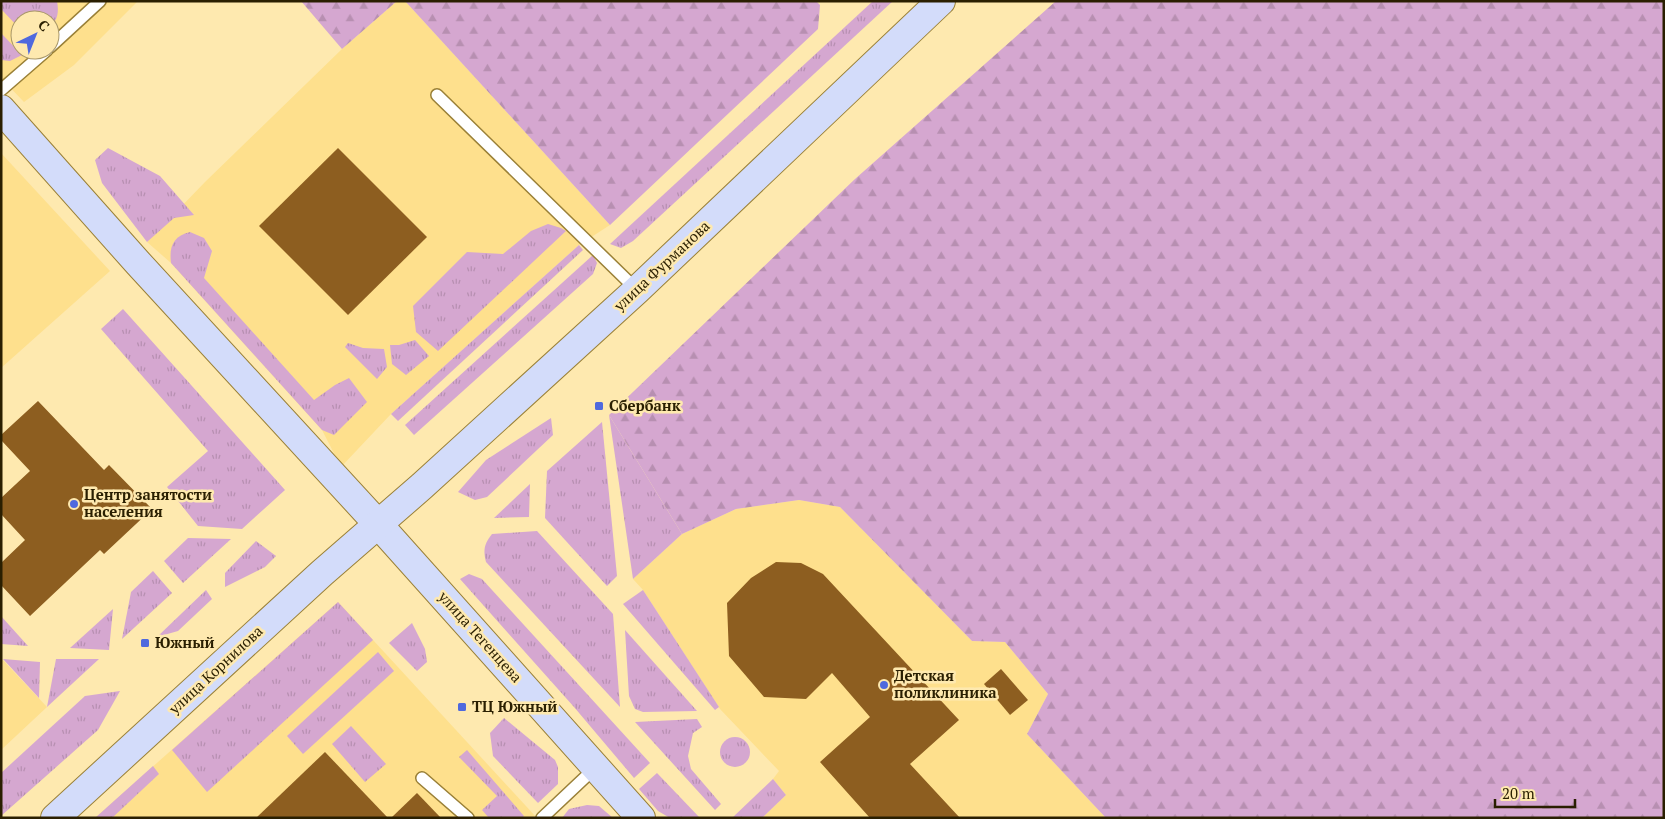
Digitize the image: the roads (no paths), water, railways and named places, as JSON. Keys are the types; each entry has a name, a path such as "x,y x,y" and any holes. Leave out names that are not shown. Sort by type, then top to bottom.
{"main road":[{"name":"улица Фурманова","path":"378,524 637,290 941,1"},
{"name":"улица Тегенцева","path":"1,109 506,665 641,818"},
{"name":"улица Корнилова","path":"55,818 378,524"}],"lane":[{"path":"60,38 100,1"},
{"path":"1,90 35,60"},
{"path":"437,95 637,290"},
{"path":"542,818 595,768"},
{"path":"422,778 468,818"}],"place":[{"name":"Сбербанк","path":"599,406"},
{"name":"Центр занятости населения","path":"74,504"},
{"name":"Южный","path":"145,643"},
{"name":"Детская поликлиника","path":"884,685"},
{"name":"ТЦ Южный","path":"462,707"}]}
